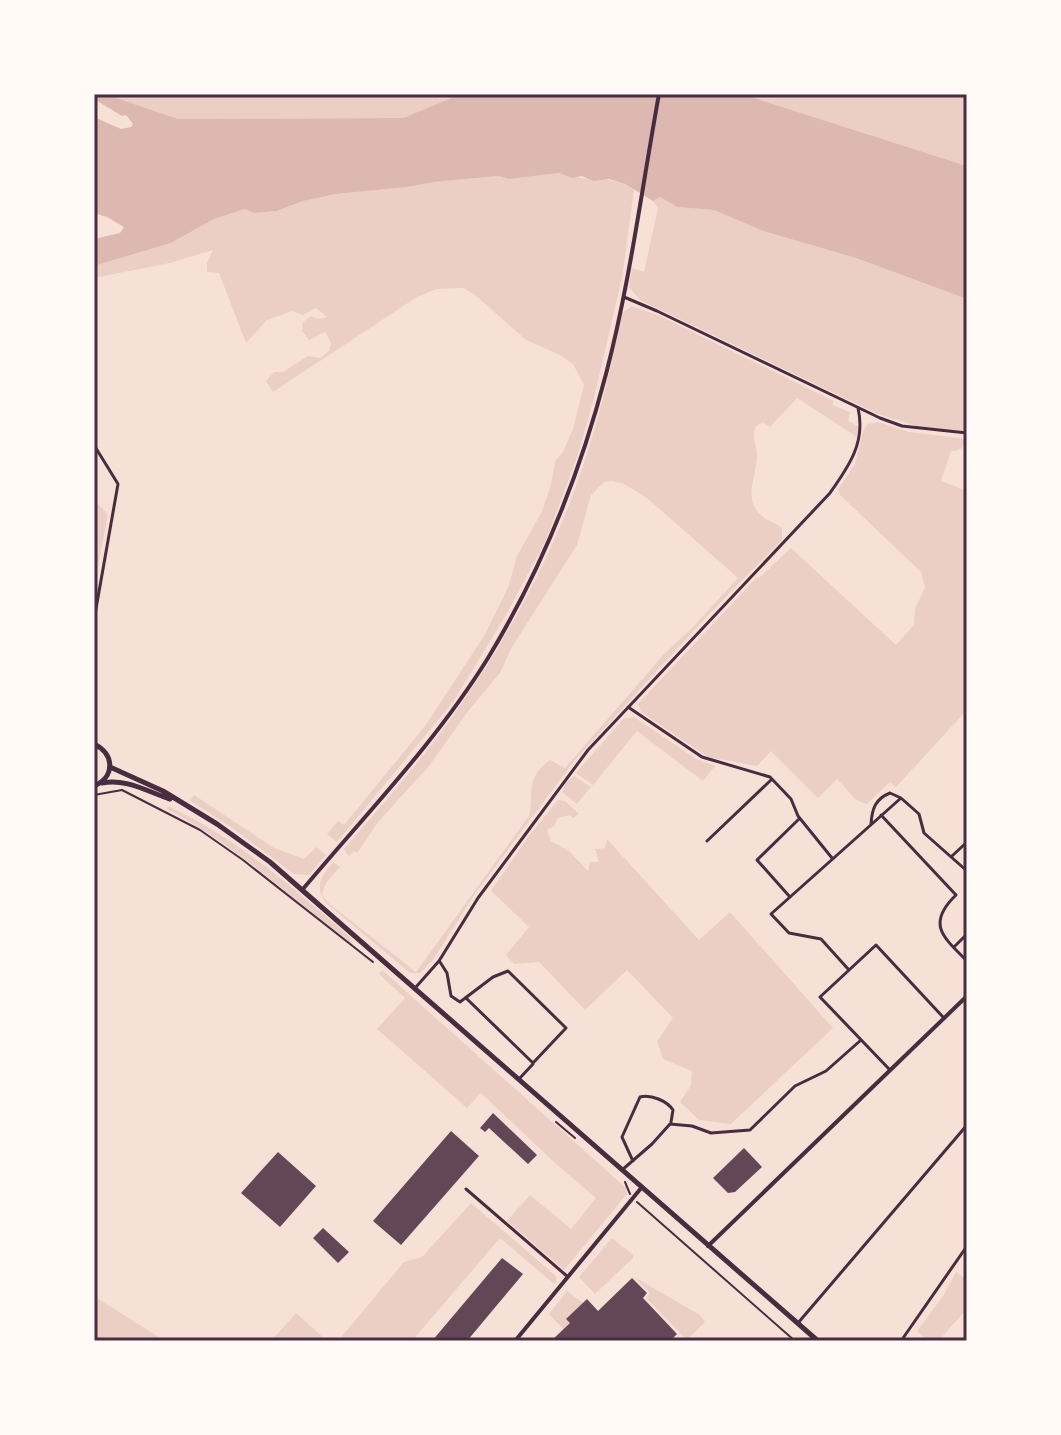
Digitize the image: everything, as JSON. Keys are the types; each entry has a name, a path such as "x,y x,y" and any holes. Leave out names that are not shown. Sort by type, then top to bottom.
{"main road":[{"path":"94,744 108,755 110,767 102,783"},
{"path":"110,767 163,791 247,845 303,889 519,1079 620,1173 642,1187 818,1341"},
{"path":"94,786 110,781 134,785 175,800"}],"street":[{"path":"303,889 461,699 541,560 566,502 607,373 659,94"},
{"path":"622,297 902,426 967,433"},
{"path":"415,988 439,961 478,898 561,785 628,707 830,493 854,457 861,428 858,408"},
{"path":"94,445 118,484 94,620"},
{"path":"628,707 702,757 718,764 757,771 773,779 833,858"},
{"path":"707,841 773,779"},
{"path":"871,824 872,808 881,798 890,793 901,798 919,814 924,833 967,871"},
{"path":"849,970 821,939 789,933 771,914 901,798"},
{"path":"881,815 956,895 941,910 939,921 944,937 967,961"},
{"path":"790,897 757,860 800,818"},
{"path":"951,857 967,842"},
{"path":"954,947 967,934"},
{"path":"890,1070 820,997 876,945 944,1017"},
{"path":"439,961 447,973 451,996 460,1002 506,971 566,1028 519,1079"},
{"path":"708,1246 967,996"},
{"path":"467,999 533,1063"},
{"path":"670,1124 692,1126 711,1133 750,1130 795,1086 826,1071 861,1040"},
{"path":"620,1173 633,1161 670,1124 671,1107 657,1099 640,1097 622,1137 633,1161"},
{"path":"798,1323 967,1125"},
{"path":"515,1341 642,1187"},
{"path":"466,1189 568,1277"},
{"path":"901,1341 967,1246"}],"path":[{"path":"94,795 122,790 200,830 374,962"},
{"path":"548,1115 581,1143"},
{"path":"620,1173 633,1198 795,1341"}],"shaded area":[{"path":"94,94 105,94 178,119 403,118 461,94 742,94 967,166 967,299 856,258 763,231 714,210 677,207 660,197 653,201 625,184 609,179 594,181 559,173 434,182 336,194 303,201 277,211 253,213 245,209 214,219 171,243 94,266 94,239 120,233 124,227 94,213 94,117 121,129 133,124 126,115 122,116 94,99"},
{"path":"105,94 461,94 403,118 178,119"},
{"path":"742,94 967,94 967,166"},
{"path":"559,173 616,182 634,190 622,278 577,457 546,540 506,615 453,702 337,842 327,834 338,821 344,825 425,726 484,636 508,588 517,556 542,511 555,461 563,452 573,429 584,385 573,364 526,340 463,288 437,289 417,297 273,392 266,381 274,372 283,372 308,356 320,358 329,351 331,343 325,332 309,340 302,331 303,322 311,316 318,319 327,317 316,308 303,315 292,311 267,320 246,343 219,273 207,272 213,250 170,263 94,278 94,266 171,243 214,219 245,209 253,213 277,211 303,201 336,194 434,182"},
{"path":"660,197 677,207 714,210 763,231 856,258 967,299 967,432 917,426 878,414 640,300 629,287 632,268 644,272 658,208 653,201"},
{"path":"632,306 660,316 834,401 832,405 850,412 848,421 859,427 857,437 797,398 770,427 763,423 757,425 754,433 757,454 752,497 758,512 782,528 782,540 575,760 474,895 433,960 420,973 410,973 325,902 320,891 320,886 333,862 340,867 326,883 322,894 327,902 416,972 529,816 532,786 537,773 550,760 565,768 665,653 738,578 647,498 624,484 604,482 591,495 577,545 512,647 500,673 429,766 379,821 357,853 354,851 349,856 344,849 415,766 455,713 531,589 575,489 597,419 622,313"},
{"path":"878,422 909,432 967,439 961,448 951,451 941,481 967,491 967,710 896,787 890,782 867,804 856,800 837,779 818,798 771,751 757,766 708,757 641,712 638,704 757,577 791,548 896,645 914,625 915,609 925,587 921,572 840,495 838,489 855,464 863,431 868,424"},
{"path":"94,500 108,514 94,588"},
{"path":"634,717 696,759 715,766 703,781 637,731 593,785 576,773 623,719"},
{"path":"574,776 591,787 577,804 562,792"},
{"path":"194,795 274,848 304,859 316,847 326,855 309,875 294,874 190,801"},
{"path":"558,800 565,801 579,814 573,818 570,815 558,818 554,826 547,830 551,841 569,851 588,871 590,862 599,862 595,849 605,848 607,839 699,940 730,912 833,1028 731,1124 699,1120 680,1102 691,1085 692,1071 663,1059 657,1041 673,1018 627,970 585,1010 539,962 514,964 506,955 529,927 491,891"},
{"path":"168,806 218,833 264,865 350,937 353,945 240,855 167,809"},
{"path":"382,970 626,1188 627,1194 564,1270 507,1221 530,1195 571,1229 596,1198 481,1093 467,1108 377,1029 405,998 379,974"},
{"path":"471,1203 556,1276 557,1281 554,1284 500,1238 412,1341 338,1341 404,1262 422,1257"},
{"path":"612,1238 633,1258 595,1294 579,1277"},
{"path":"956,1272 967,1280 967,1309 938,1341 928,1341 917,1331"},
{"path":"634,1277 700,1315 705,1322 687,1340 646,1298 650,1293"},
{"path":"567,1291 583,1303 567,1319 570,1323 563,1329 549,1314"},
{"path":"94,1296 165,1341 94,1341"},
{"path":"296,1313 327,1341 271,1341"}],"building":[{"path":"493,1113 537,1155 528,1164 489,1128 485,1132 480,1128"},
{"path":"451,1131 479,1156 401,1245 373,1221"},
{"path":"744,1148 762,1167 735,1192 728,1193 713,1178"},
{"path":"278,1152 316,1186 280,1227 241,1193"},
{"path":"323,1228 349,1252 338,1263 313,1238"},
{"path":"502,1258 523,1274 467,1341 432,1341"},
{"path":"632,1278 647,1293 643,1298 677,1334 670,1341 551,1341 570,1323 566,1319 587,1299 598,1311"}]}
